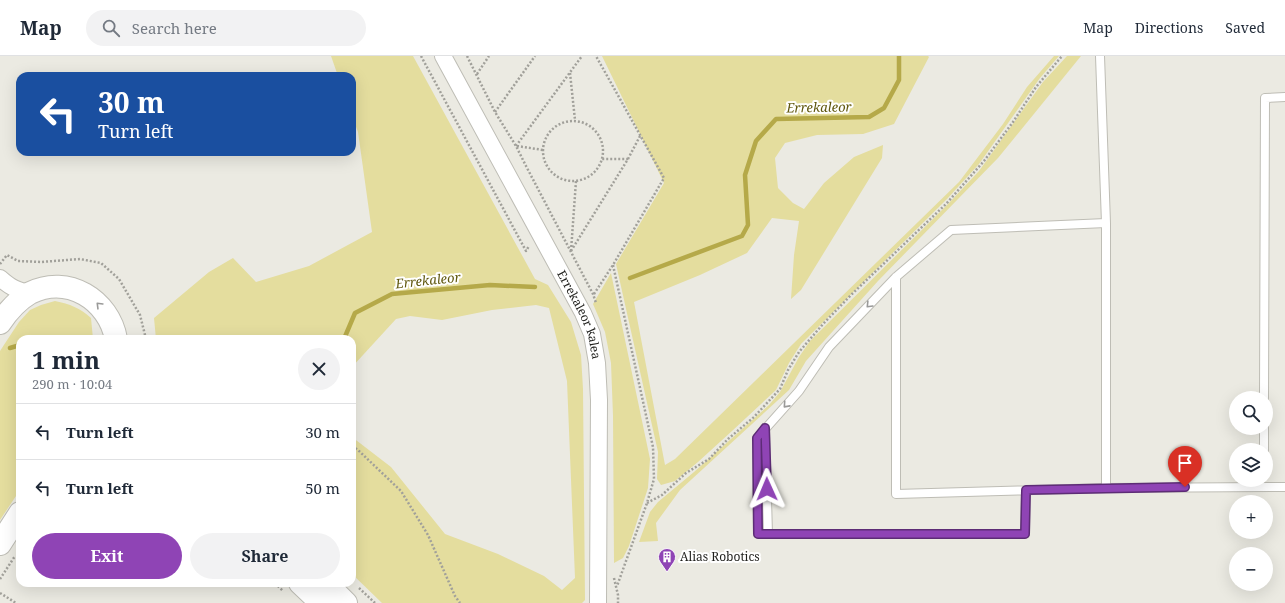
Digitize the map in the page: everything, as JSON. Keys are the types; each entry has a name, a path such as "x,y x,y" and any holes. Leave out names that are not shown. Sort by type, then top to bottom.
{"main road":[{"path":"0,323 19,300 31,293 52,287 65,287 87,295 96,302 110,321 115,335"},
{"path":"8,549 16,525"},
{"path":"304,587 321,603"},
{"path":"335,587 352,595"}],"street":[{"name":"Errekaleor kalea","path":"443,56 583,313 592,334 598,363 599,400 598,603"},
{"path":"0,278 6,284 18,291 31,293"}],"lane":[{"path":"1100,56 1106,223 1106,488"},
{"path":"1264,391 1265,98 1285,97"},
{"path":"1026,490 1025,534 758,534 757,438 799,391 829,347 896,277 951,230 1106,223"},
{"path":"896,277 896,494 1229,484"},
{"path":"1273,485 1285,487"}],"path":[{"path":"421,56 526,251 531,242 534,249"},
{"path":"467,56 495,112 516,146 543,150"},
{"path":"477,74 489,56"},
{"path":"495,112 535,56"},
{"path":"516,146 582,56"},
{"path":"594,294 613,265 664,178 596,56"},
{"path":"647,503 662,495 686,473 708,459 728,439 754,417 780,389 788,370 799,352 852,294 946,204 984,161 1036,87 1062,56"},
{"path":"570,73 575,120"},
{"path":"575,120 584,122 598,133 604,150 599,167 585,179 576,181 566,180 557,176 547,165 543,150 549,132 556,125 575,120"},
{"path":"576,181 571,251 628,159 640,136"},
{"path":"602,159 628,159"},
{"path":"613,265 653,447 654,478 647,503 616,587 618,603"},
{"path":"356,449 402,491 428,535 455,596 460,603"},
{"path":"0,579 8,549"},
{"path":"0,593 16,603"},
{"path":"352,595 375,603"}],"shaded area":[{"path":"331,56 413,56 535,279 548,285 571,322 581,355 583,389 585,600 582,603 382,603 356,578 356,440 391,467 445,534 498,554 544,576 562,590 575,578 567,381 549,308 536,305 492,310 442,320 410,316 396,319 356,363 356,335 156,335 154,318 209,272 233,258 256,282 309,266 372,232 356,127 356,72 337,72"},
{"path":"602,56 929,57 894,124 863,134 817,135 785,143 775,158 778,188 793,203 804,209 824,183 854,157 883,145 882,158 801,290 791,299 794,255 799,221 772,218 747,253 700,275 634,302 665,465 675,459 959,182 1003,124 1027,87 1054,56 1059,56 1040,78 979,164 947,199 801,344 789,363 776,390 698,462 675,481 661,485 657,479 658,452 616,264 664,183"},
{"path":"1067,56 1081,56 998,158 878,281 806,361 789,390 680,490 656,523 658,541 639,542 650,512 658,502 769,405 780,392 799,357 810,341 948,204 979,171 1043,82"},
{"path":"611,273 650,459 648,488 629,546 623,558 614,563 613,416 611,363 605,332 593,304"},
{"path":"55,301 74,307 83,312 91,318 93,335 16,335 16,496 0,520 0,351 19,322 30,310"}],"waterway":[{"name":"Errekaleor","path":"630,278 742,236 748,225 745,175 756,141 776,119 869,117 884,108 899,80 899,56"},
{"name":"Errekaleor","path":"346,335 355,313 392,294 490,285 535,287"},
{"path":"10,348 16,346"}],"place":[{"name":"Alias Robotics","path":"667,572"}],"route":[{"path":"767,489 765,428 757,438 758,534 1025,534 1026,490 1185,487"}]}
